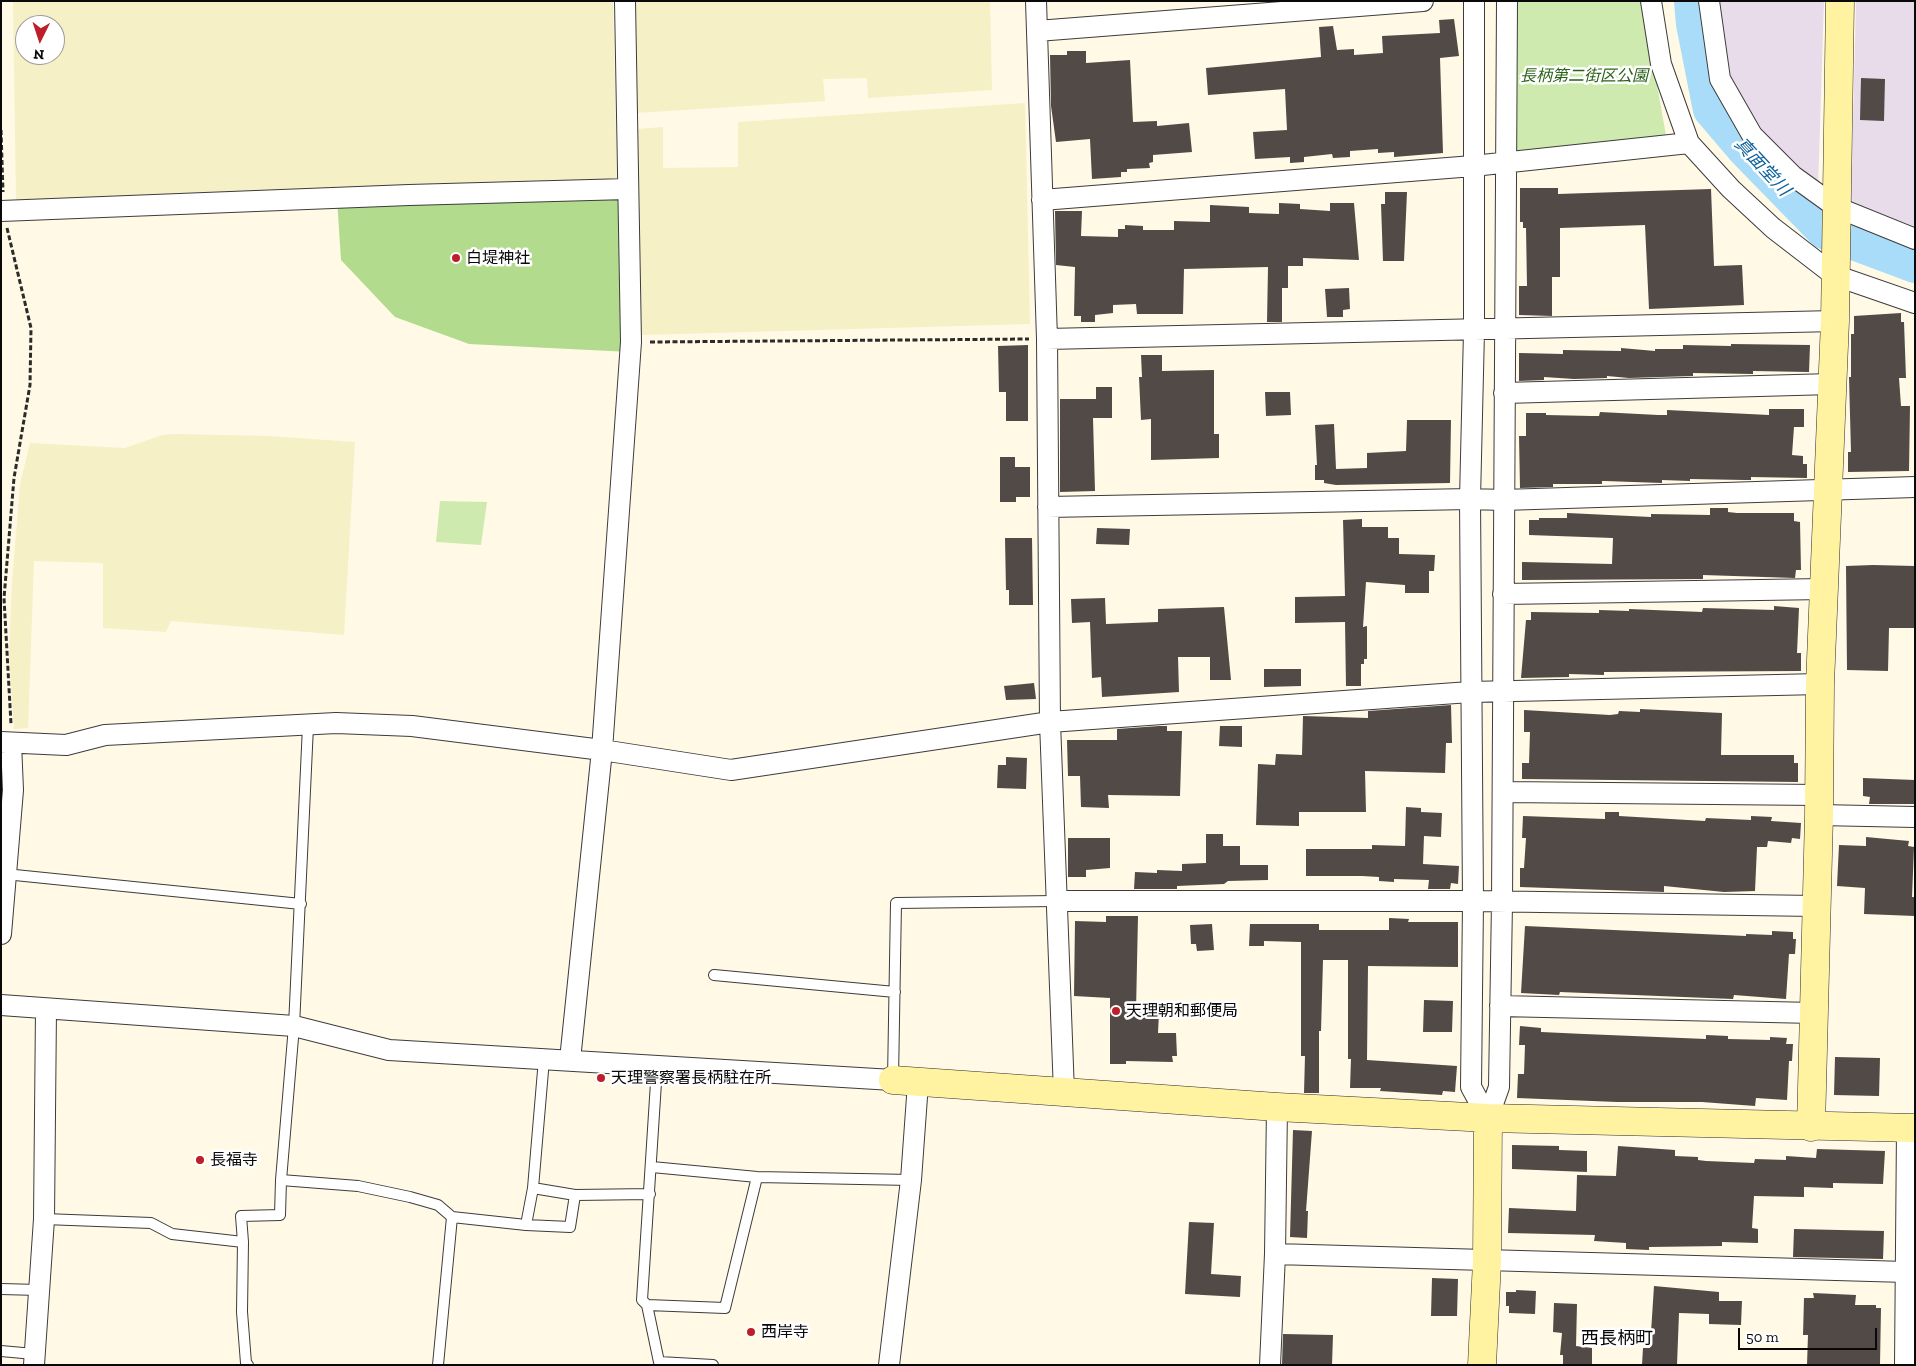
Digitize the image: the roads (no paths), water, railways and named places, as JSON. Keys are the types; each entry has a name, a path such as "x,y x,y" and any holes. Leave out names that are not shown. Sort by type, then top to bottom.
{"street":[{"path":"570,1060 602,750 631,342 625,1"},
{"path":"1036,1 1047,339 1050,722 1064,1093"},
{"path":"1036,31 1423,1"},
{"path":"1474,1 1474,330 1470,499 1473,902 1471,1087 1488,1118"},
{"path":"1482,1365 1487,1261 1488,1118 1499,1087 1503,792 1506,1"},
{"path":"1651,1 1661,64 1689,143 1731,189 1773,228 1834,269 1915,303"},
{"path":"1708,1 1720,79 1752,135 1793,176 1836,211 1915,238"},
{"path":"1811,1127 1820,684 1835,321 1834,269 1840,1"},
{"path":"1042,200 1473,166 1689,143"},
{"path":"2,211 408,195 627,189"},
{"path":"1047,339 1835,321"},
{"path":"1504,393 1832,384"},
{"path":"1048,507 1470,499 1503,500 1915,486"},
{"path":"1503,594 1824,589"},
{"path":"1,934 12,790 6,742 66,745 115,734 191,728 308,726 336,723 412,726 602,750 731,770 1050,722 1470,692 1820,684"},
{"path":"1503,792 1819,805 1915,817"},
{"path":"1056,901 1502,902 1816,906"},
{"path":"1,1005 294,1026 389,1050 906,1081 1277,1107 1488,1118 1911,1128 1905,1365"},
{"path":"1500,1006 1814,1013"},
{"path":"34,1359 44,1219 46,1009"},
{"path":"890,1365 911,1180 906,1081"},
{"path":"1270,1365 1275,1254 1277,1107"},
{"path":"1275,1254 1906,1272"}],"lane":[{"path":"248,1365 246,1363 242,1312 243,1242 241,1216 280,1215 301,904 308,726"},
{"path":"5,874 301,904"},
{"path":"906,1081 895,992 896,903 1056,901"},
{"path":"714,975 895,992"},
{"path":"526,1225 533,1188 544,1058"},
{"path":"657,1067 642,1300 647,1305 659,1364 713,1365"},
{"path":"652,1167 756,1177 911,1180"},
{"path":"647,1305 725,1308 756,1177"},
{"path":"281,1180 358,1186 438,1205 452,1217 526,1225 570,1227 575,1195"},
{"path":"533,1188 575,1195 650,1194"},
{"path":"438,1365 452,1217"},
{"path":"44,1219 151,1223 172,1234 243,1242"},
{"path":"1,1289 39,1290"},
{"path":"1,1351 34,1359"}],"waterway":[{"name":"真面堂川","path":"1691,1 1693,24 1710,110 1745,151 1824,232 1915,266"}],"place":[{"name":"白堤神社","path":"456,258"},
{"name":"天理朝和郵便局","path":"1116,1011"},
{"name":"天理警察署長柄駐在所","path":"601,1078"},
{"name":"長福寺","path":"200,1160"},
{"name":"西岸寺","path":"751,1332"}],"district":[{"name":"西長柄町","path":"1617,1339"}],"park label":[{"name":"長柄第二街区公園","path":"1584,76"}]}
